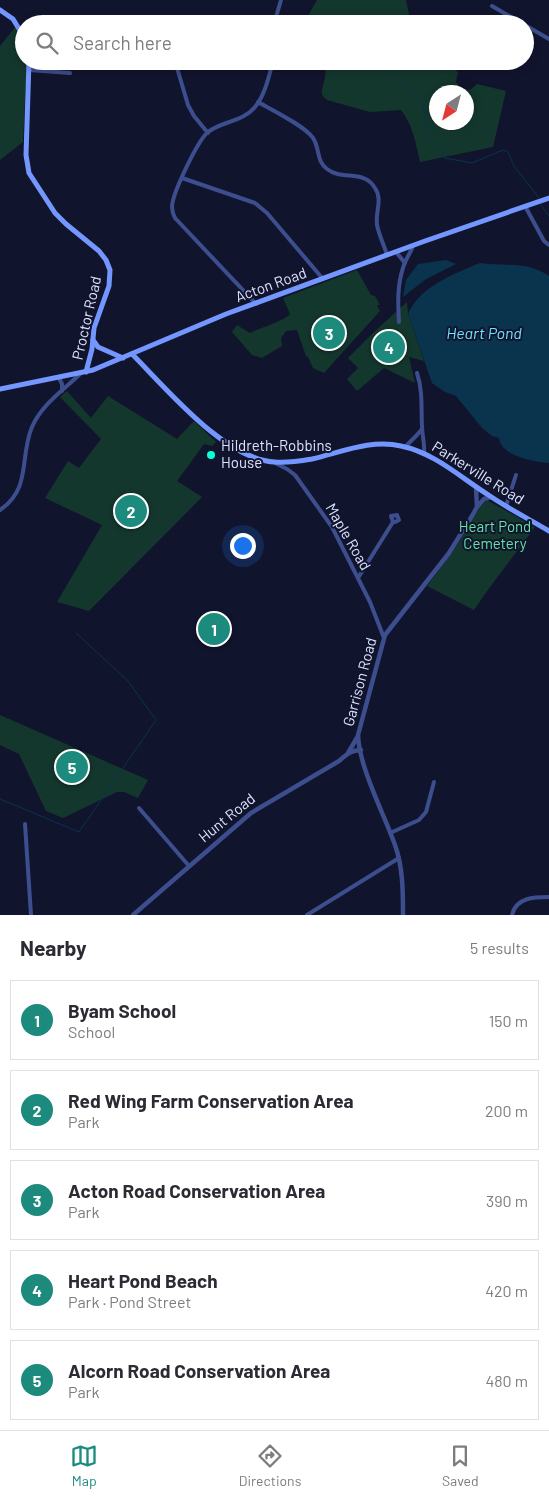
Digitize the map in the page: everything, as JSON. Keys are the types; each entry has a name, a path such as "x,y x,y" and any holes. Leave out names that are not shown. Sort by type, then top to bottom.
{"main road":[{"path":"0,10 15,23"},
{"name":"Proctor Road","path":"29,70 26,155 28,173 55,213 99,252 106,260 110,270 109,286 95,324 92,349 84,373"},
{"name":"Acton Road","path":"0,389 84,373 208,321 549,198"},
{"path":"93,340 98,347 123,358"},
{"name":"Maple Road","path":"132,354 219,439 248,455 273,462"},
{"name":"Parkerville Road","path":"273,462 310,459 352,448 379,444 405,446 436,460 491,497 549,531"}],"street":[{"path":"277,15 281,0"},
{"path":"492,6 508,15"},
{"path":"534,30 549,39"},
{"path":"29,70 70,73"},
{"path":"178,70 188,105 208,133"},
{"path":"256,304 175,218 172,203 198,144 208,133 220,125 246,115 258,102 270,70"},
{"path":"258,102 309,133 314,140 320,161 328,170 336,174 361,176 371,182 379,196 377,225 387,255"},
{"path":"182,178 255,203 267,213 323,279"},
{"path":"524,206 544,241 549,245"},
{"path":"399,322 397,300 399,283 413,246"},
{"path":"396,252 405,263"},
{"path":"0,510 14,498 20,486 28,443 33,426 42,411 62,390 84,373"},
{"path":"417,373 422,398 424,454"},
{"path":"59,378 62,390"},
{"path":"405,446 422,429"},
{"name":"Maple Road","path":"273,462 287,469 298,479 329,522 358,578 384,638"},
{"path":"506,506 516,475"},
{"path":"476,487 477,507"},
{"name":"Garrison Road","path":"403,915 399,858 371,783 358,735 384,638 449,553 477,507 484,499 491,497"},
{"path":"358,578 393,522"},
{"name":"Hunt Road","path":"346,754 358,735"},
{"name":"Hunt Road","path":"133,915 252,813 318,774 346,754 361,750"},
{"path":"390,833 419,820 426,812 434,782"},
{"path":"139,808 189,866"},
{"path":"25,824 31,915"},
{"path":"307,915 399,858"},
{"path":"512,915 518,904 526,900 536,896 549,897"}],"green space":[{"path":"317,0 406,0 409,15 309,15"},
{"path":"15,27 15,70 27,70 23,142 0,160 0,46"},
{"path":"325,70 455,70 458,72 456,82 459,85 429,85 429,130 474,130 474,87 477,84 506,91 493,147 420,162 411,128 401,110 370,112 327,100 322,92"},
{"path":"357,270 371,295 375,296 380,305 377,305 380,311 324,373 313,368 306,356 297,330 286,331 281,338 282,346 262,358 252,355 232,332 237,325 250,333 283,319 290,314 283,298"},
{"path":"407,302 408,314 424,361 409,357 415,383 384,368 357,391 347,379 358,368 348,358"},
{"path":"67,391 91,418 108,396 177,439 194,421 216,442 212,446 204,444 177,481 202,497 89,611 57,602 102,525 45,498 68,461 79,468 101,439 60,397"},
{"name":"Heart Pond Cemetery","path":"487,500 535,527 474,610 427,586 456,547 480,507"},
{"path":"0,715 148,780 138,798 124,792 117,792 63,818 46,811 19,754 0,745"}],"water":[{"path":"446,260 456,264 426,279 403,297 406,280 418,264"},
{"name":"Heart Pond","path":"480,263 524,266 549,276 549,463 512,454 501,444 499,438 492,436 482,428 456,396 445,392 432,383 408,314 413,304 429,288"}],"waterway":[{"path":"392,70 422,102 430,138 445,158 472,163 503,150 508,152 514,166 539,198"},
{"path":"541,205 549,216"},
{"path":"0,799 79,832 156,720 128,681 76,633"}],"place":[{"name":"Acton Road Conservation Area","path":"329,333"},
{"name":"Heart Pond Beach","path":"389,347"},
{"name":"Hildreth-Robbins House","path":"211,455"},
{"name":"Red Wing Farm Conservation Area","path":"131,511"},
{"name":"Byam School","path":"214,629"},
{"name":"Alcorn Road Conservation Area","path":"72,767"}]}
